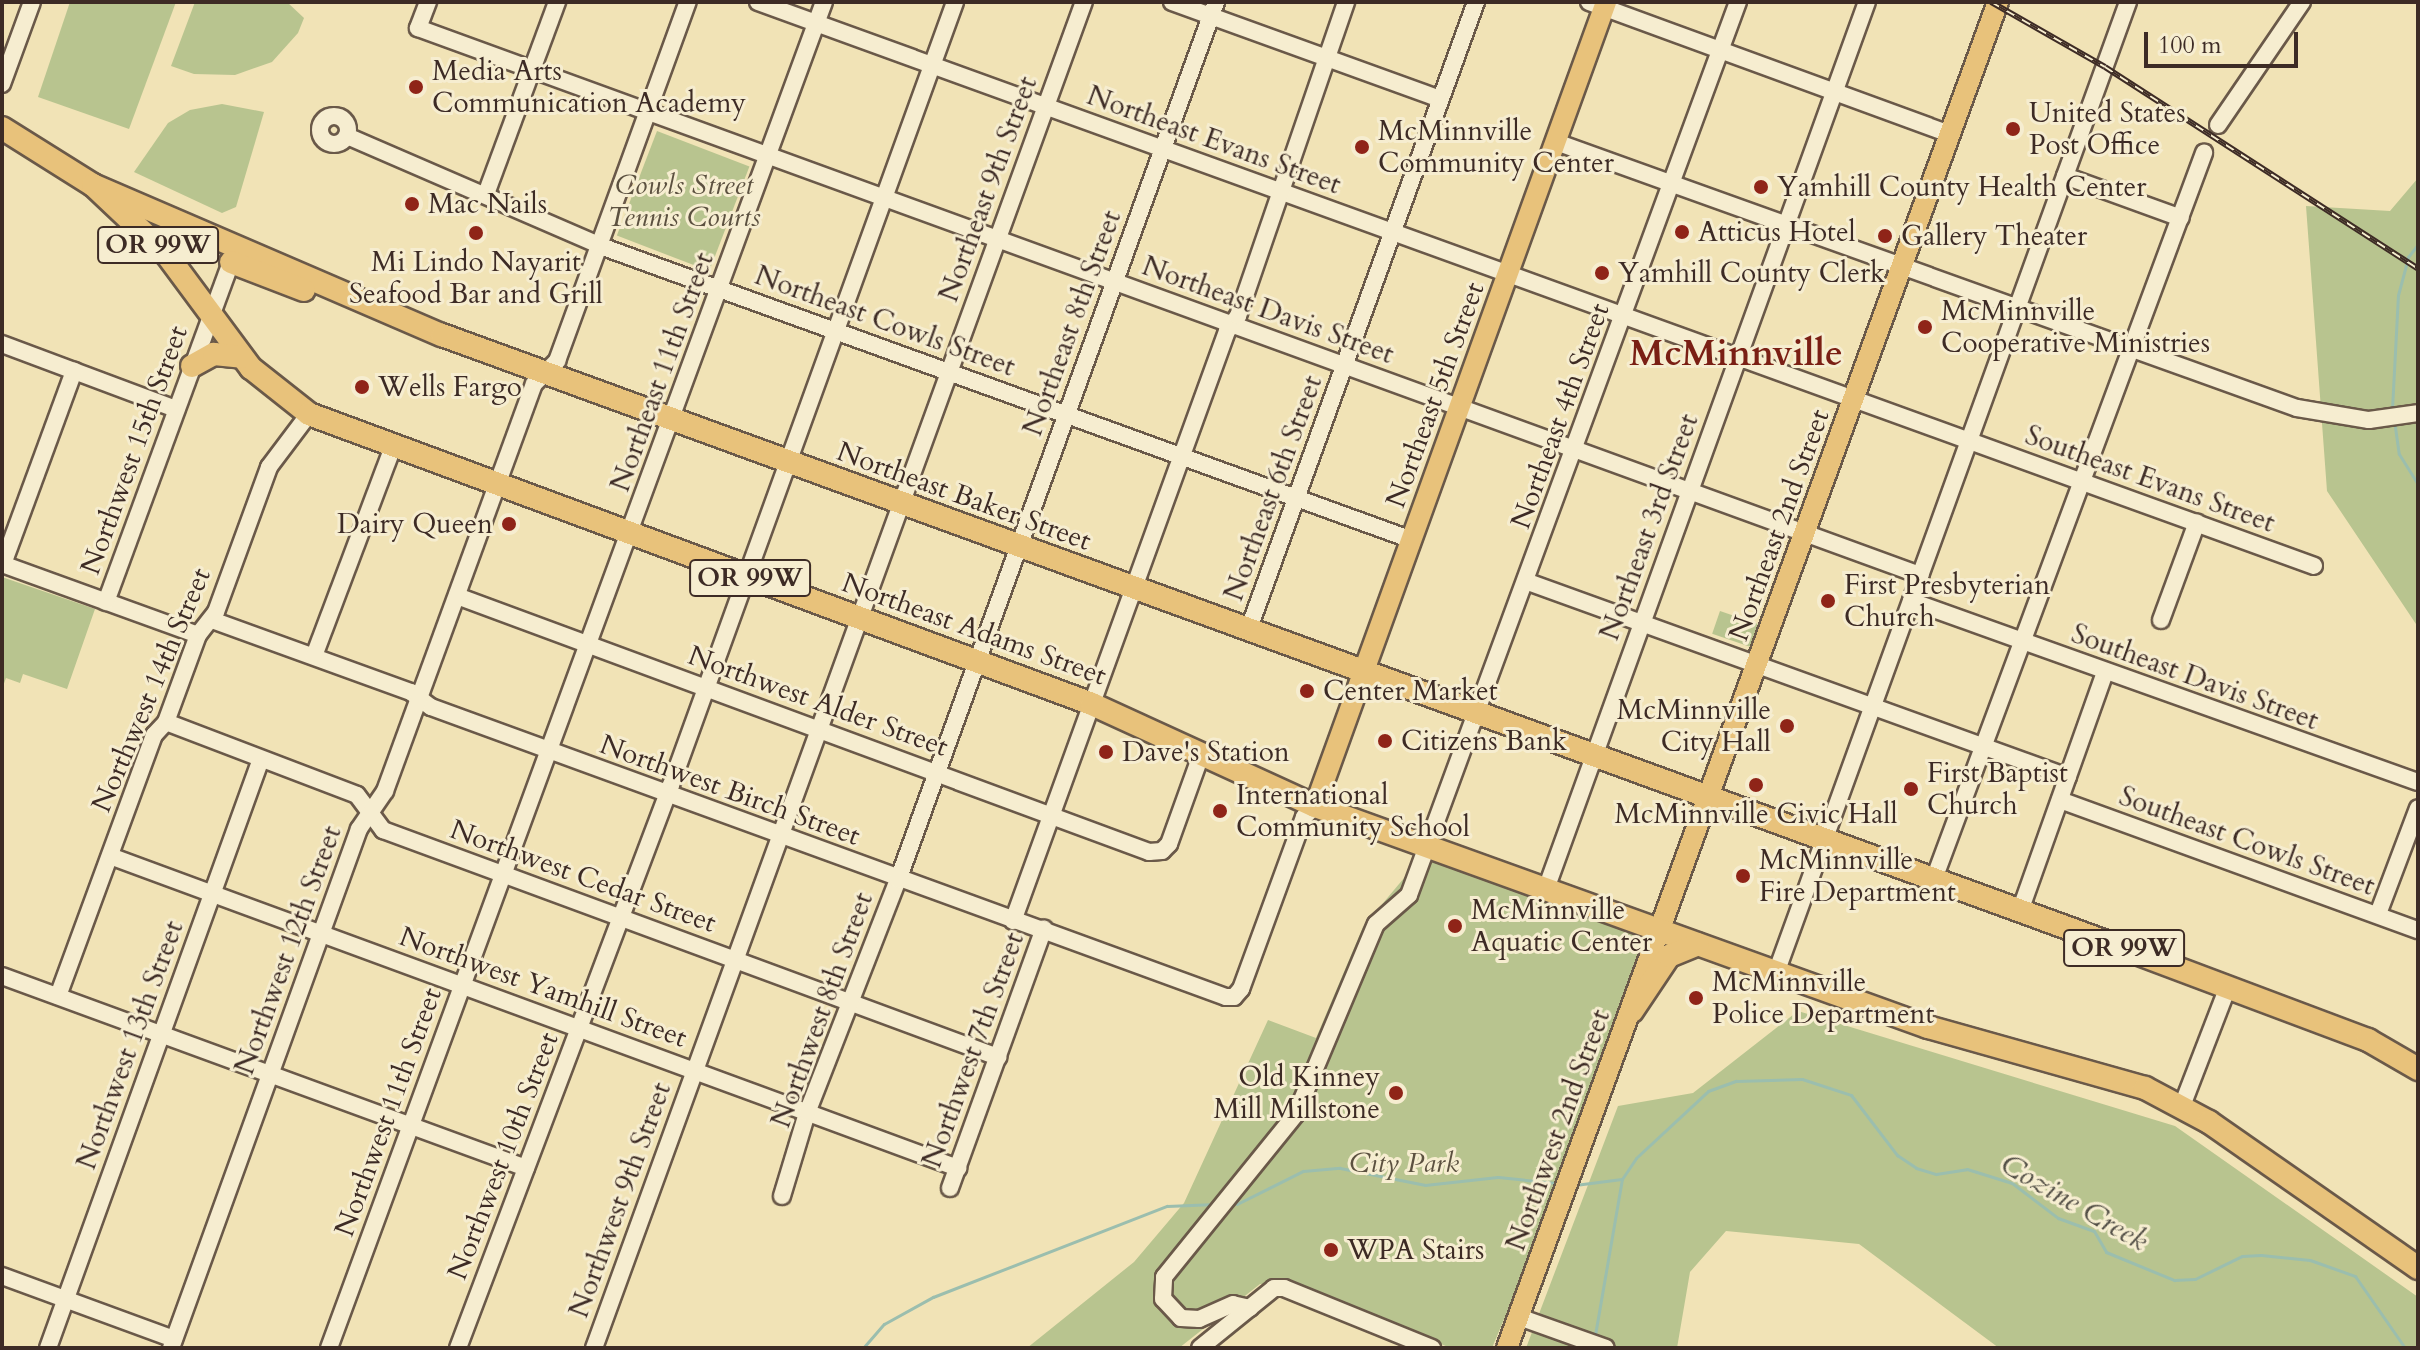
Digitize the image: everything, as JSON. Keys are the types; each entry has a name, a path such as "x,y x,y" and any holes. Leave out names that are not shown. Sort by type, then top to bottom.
{"highway":[{"name":"OR 99W","path":"5,132 93,185"},
{"name":"Northeast Baker Street","path":"93,185 234,254 545,374 1824,840"},
{"name":"Northeast Adams Street","path":"93,185 167,255 242,357 272,388 309,414 1092,704 1315,806 1776,973"},
{"path":"192,366 214,354 242,357"},
{"name":"OR 99W","path":"1824,840 2368,1040 2418,1069"},
{"path":"1632,1011 1669,956 1698,944"},
{"name":"OR 99W","path":"1776,973 1928,1027 2120,1079 2182,1106 2418,1268"}],"main road":[{"name":"Northeast 2nd Street","path":"1660,931 1998,2"},
{"name":"Northeast 5th Street","path":"1315,806 1509,275 1600,4"},
{"name":"Northwest 2nd Street","path":"1507,1348 1660,931"}],"street":[{"path":"2,84 32,2"},
{"name":"Northeast Davis Street","path":"428,2 418,28 1920,575"},
{"path":"486,194 557,2"},
{"name":"Northwest 12th Street","path":"172,1344 321,934 370,811 385,791 534,384 557,361 688,2"},
{"name":"Northeast Evans Street","path":"758,2 1968,442"},
{"name":"Northeast 11th Street","path":"631,535 824,2"},
{"name":"Northwest 10th Street","path":"458,1348 706,688 955,2"},
{"name":"Northeast 9th Street","path":"859,619 1084,2"},
{"path":"1172,2 1214,9 1329,59 1440,99"},
{"name":"Northwest 7th Street","path":"1013,921 1182,456 1283,193 1346,2"},
{"name":"Northeast 6th Street","path":"1248,631 1476,2"},
{"name":"Northeast 4th Street","path":"1250,1308 1233,1304 1199,1319 1181,1318 1163,1299 1164,1277 1296,1114 1376,924 1405,902 1430,847 1738,2"},
{"name":"Northeast 3rd Street","path":"1546,889 1867,2"},
{"path":"1776,973 2128,2"},
{"path":"2218,125 2302,2"},
{"path":"1600,4 1950,134"},
{"name":"Northeast 8th Street","path":"976,662 1214,9"},
{"name":"Northeast Cowls Street","path":"347,136 600,244 1412,540"},
{"path":"1556,142 2320,415 2369,420 2418,413"},
{"path":"1934,879 2020,640 2085,482 2204,153"},
{"path":"2065,176 2181,218"},
{"name":"Northwest 15th Street","path":"106,602 234,254"},
{"path":"2,344 176,409"},
{"path":"74,371 2,564 198,635"},
{"name":"Northwest 14th Street","path":"58,996 154,735 166,722 198,635 212,620 269,467 309,414"},
{"name":"Southeast Evans Street","path":"1968,442 2314,566"},
{"path":"314,656 393,447"},
{"path":"2161,620 2197,522"},
{"name":"Northwest 11th Street","path":"329,1348 631,535"},
{"path":"1528,582 2068,777"},
{"name":"Northwest Alder Street","path":"457,596 1149,852 1162,851 1201,755"},
{"name":"Southeast Davis Street","path":"1911,601 2418,782"},
{"name":"Northwest 9th Street","path":"594,1348 859,619"},
{"name":"Northwest Birch Street","path":"212,620 314,656 550,751 780,837 1234,997 1304,817 1315,806"},
{"name":"Northwest 8th Street","path":"782,1196 807,1113 898,880 976,662"},
{"path":"2020,911 2105,672"},
{"name":"Northwest Cedar Street","path":"166,722 357,795 383,830 998,1057"},
{"name":"Northwest 13th Street","path":"48,1348 261,759"},
{"name":"Southeast Cowls Street","path":"2060,800 2418,930"},
{"path":"2378,914 2418,808"},
{"name":"Northwest Yamhill Street","path":"110,856 958,1168"},
{"name":"Northwest 7th Street","path":"950,1188 1044,929"},
{"path":"2,976 526,1168"},
{"path":"2182,1106 2228,987"},
{"path":"2,1276 66,1299 172,1344"},
{"path":"1200,1348 1274,1288 1356,1314 1432,1348"},
{"path":"1519,1317 1606,1348"}],"green space":[{"path":"70,2 176,2 129,129 38,97"},
{"path":"195,2 287,2 304,18 298,33 272,62 235,75 194,74 171,66"},
{"path":"222,104 264,112 236,207 222,213 134,172 168,123 190,110"},
{"name":"Cowls Street Tennis Courts","path":"657,131 749,166 709,271 617,236"},
{"path":"2418,178 2418,627 2327,491 2306,206 2390,211"},
{"path":"2,577 95,609 67,689 23,674 20,683 6,678 2,689"},
{"path":"1720,611 1758,624 1750,647 1712,634"},
{"name":"City Park","path":"1430,847 1660,931 1610,1067 1492,1348 1451,1348 1282,1283 1260,1284 1179,1348 1027,1348 1134,1262 1184,1203 1268,1020 1316,1038 1363,927"},
{"path":"1798,1011 2175,1126 2418,1297 2418,1348 1999,1348 1859,1244 1726,1231 1690,1272 1677,1348 1526,1348 1618,1106 1693,1093"}],"waterway":[{"name":"Cozine Creek","path":"2392,409 2398,295 2408,257 2418,244"},
{"name":"Cozine Creek","path":"2395,427 2399,454 2418,484"},
{"name":"Cozine Creek","path":"1595,1335 1622,1179 1636,1158 1708,1091 1736,1081 1802,1079 1851,1095 1897,1155 1916,1168 1936,1174 1967,1169 2012,1183 2058,1218 2094,1231 2106,1252 2174,1280 2195,1279 2242,1256 2261,1255 2310,1260 2355,1276 2405,1348"},
{"path":"1237,1204 1303,1171 1340,1168 1425,1185 1498,1177 1556,1183"},
{"path":"1575,1185 1622,1179"},
{"path":"863,1348 884,1324 933,1297 1167,1206 1216,1204"}],"railway":[{"path":"1991,2 2105,67 2418,269"}],"place":[{"name":"Media Arts Communication Academy","path":"416,87"},
{"name":"United States Post Office","path":"2013,129"},
{"name":"McMinnville Community Center","path":"1362,147"},
{"name":"Yamhill County Health Center","path":"1761,187"},
{"name":"Mac Nails","path":"412,204"},
{"name":"Atticus Hotel","path":"1682,232"},
{"name":"Mi Lindo Nayarit Seafood Bar and Grill","path":"476,233"},
{"name":"Gallery Theater","path":"1885,236"},
{"name":"Yamhill County Clerk","path":"1602,273"},
{"name":"McMinnville Cooperative Ministries","path":"1925,327"},
{"name":"Wells Fargo","path":"362,387"},
{"name":"Dairy Queen","path":"509,524"},
{"name":"First Presbyterian Church","path":"1828,601"},
{"name":"Center Market","path":"1307,691"},
{"name":"McMinnville City Hall","path":"1787,726"},
{"name":"Citizens Bank","path":"1385,741"},
{"name":"Dave's Station","path":"1106,752"},
{"name":"McMinnville Civic Hall","path":"1756,785"},
{"name":"First Baptist Church","path":"1911,789"},
{"name":"International Community School","path":"1220,811"},
{"name":"McMinnville Fire Department","path":"1743,876"},
{"name":"McMinnville Aquatic Center","path":"1455,926"},
{"name":"McMinnville Police Department","path":"1696,998"},
{"name":"Old Kinney Mill Millstone","path":"1396,1093"},
{"name":"WPA Stairs","path":"1331,1250"}],"district":[{"name":"McMinnville","path":"1736,354"}]}
